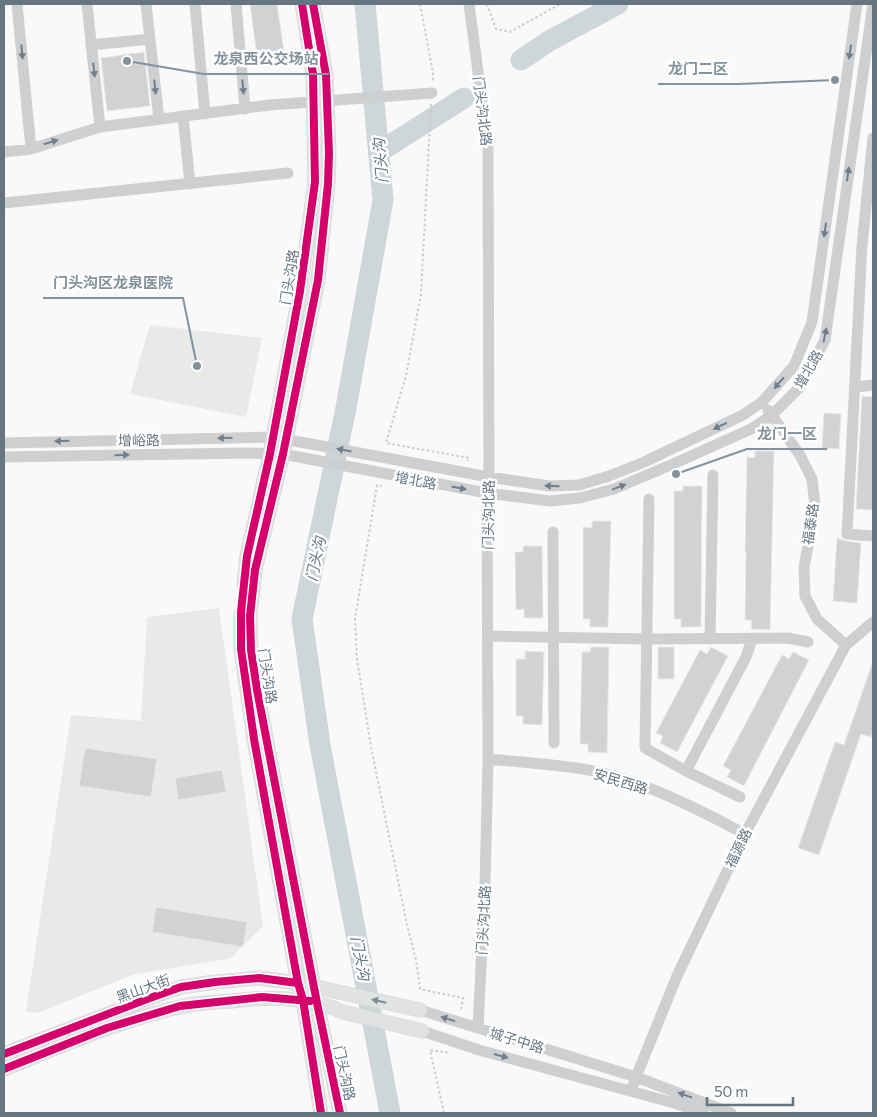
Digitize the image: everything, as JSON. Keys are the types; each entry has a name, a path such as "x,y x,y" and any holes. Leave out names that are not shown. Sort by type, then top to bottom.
{"main road":[{"name":"门头沟路","path":"302,4 313,74 324,101"},
{"name":"门头沟路","path":"313,4 326,75 314,191 280,438 247,556 241,612 241,649 254,739 298,982 310,1002 340,1113"},
{"name":"门头沟路","path":"276,454 255,570 250,616 251,650 314,986 310,1002 321,1113"},
{"name":"黑山大街","path":"4,1054 181,987 259,978 298,982"},
{"name":"城子中路","path":"298,982 420,1010"},
{"name":"黑山大街","path":"4,1069 107,1028 180,1006 262,997 310,1002 422,1031"}],"street":[{"path":"17,4 31,149"},
{"path":"86,4 100,127"},
{"path":"146,4 159,119"},
{"path":"195,4 205,114"},
{"path":"236,4 245,108"},
{"name":"门头沟北路","path":"469,4 488,147 488,759 485,885 478,1028"},
{"name":"增北路","path":"280,438 489,477 549,486 578,485 609,476 642,463 743,415 762,402 794,366 812,322 857,4"},
{"name":"增北路","path":"276,454 488,493 550,501 580,498 614,489 751,428 772,415 801,386 825,340 873,4"},
{"path":"91,45 150,39"},
{"path":"4,152 31,149 100,127 245,108 432,93"},
{"path":"183,116 190,184"},
{"path":"873,138 868,245 856,387 847,534 873,536"},
{"path":"4,203 288,173"},
{"path":"856,387 873,385"},
{"name":"福泰路","path":"762,402 800,454 812,479 815,506 804,568 804,596 818,619 846,645"},
{"name":"增峪路","path":"4,442 280,438"},
{"name":"增峪路","path":"4,457 276,454"},
{"path":"710,639 713,475"},
{"path":"649,499 645,748 686,771 740,797"},
{"path":"553,532 554,743"},
{"name":"福源路","path":"631,1092 677,976 745,834 846,645 873,622"},
{"path":"488,636 646,639 788,638 808,642"},
{"path":"686,771 746,657 752,639"},
{"name":"安民西路","path":"488,759 584,770 636,784 691,806 745,834"},
{"name":"城子中路","path":"420,1010 636,1077 731,1113"},
{"name":"城子中路","path":"422,1031 631,1092 674,1102 703,1113"}],"path":[{"path":"420,4 433,72 421,294 406,376 386,443 469,458 466,473"},
{"path":"487,4 496,30 510,32 524,22 560,4"},
{"path":"386,486 377,485 372,507 355,619 357,659 371,747 407,925 416,960 420,989 462,998 460,1022"},
{"path":"444,1113 430,1050 456,1054 457,1042"}],"shaded area":[{"path":"150,325 262,338 246,417 130,394"},
{"path":"219,608 263,926 231,958 132,975 38,1013 26,1011 71,715 141,721 147,617"}],"building":[{"path":"250,4 277,4 284,52 257,56"},
{"path":"144,52 150,106 107,111 101,58"},
{"path":"862,396 873,397 873,510 856,509"},
{"path":"824,413 841,414 839,449 822,448"},
{"path":"755,451 774,451 770,630 751,629 752,620 745,620 747,457 755,458"},
{"path":"683,486 702,486 701,627 681,627 681,619 674,619 674,491 683,491"},
{"path":"592,521 611,521 608,627 590,627 590,619 583,619 583,527 592,528"},
{"path":"837,538 861,543 857,603 833,601"},
{"path":"523,546 542,546 543,618 524,618 524,609 516,610 515,552 523,552"},
{"path":"591,647 609,647 607,753 588,752 588,744 580,744 582,652 590,652"},
{"path":"658,647 674,647 674,679 658,679"},
{"path":"711,647 728,656 677,752 660,743 663,736 656,733 700,650 707,654"},
{"path":"525,651 544,652 542,725 523,724 523,716 516,716 516,659 525,659"},
{"path":"793,652 809,660 744,786 727,777 731,770 723,766 782,655 789,659"},
{"path":"872,664 873,731 871,737 861,734 819,855 798,848 835,742 844,745"},
{"path":"85,748 157,759 151,797 79,786"},
{"path":"222,770 226,792 178,800 175,778"},
{"path":"156,907 247,922 243,947 152,932"}],"waterway":[{"name":"门头沟","path":"365,4 383,200 346,408 302,619 320,745 390,1113"},
{"path":"521,60 549,41 618,4"},
{"path":"379,152 464,98"}],"cycle path":[{"path":"302,4 313,74 315,182 300,291 270,454 247,556 241,612 241,649 254,739 298,983 303,1000 321,1113"},
{"path":"313,4 326,75 329,153 328,184 318,280 283,454 255,570 250,616 251,650 257,690 340,1113"},
{"path":"4,1054 181,987 259,978 298,983"},
{"path":"4,1069 107,1028 180,1006 262,997 310,1001"}],"place":[{"name":"龙泉西公交场站","path":"127,61"},
{"name":"龙门二区","path":"835,80"},
{"name":"门头沟区龙泉医院","path":"197,366"},
{"name":"龙门一区","path":"676,474"}]}
